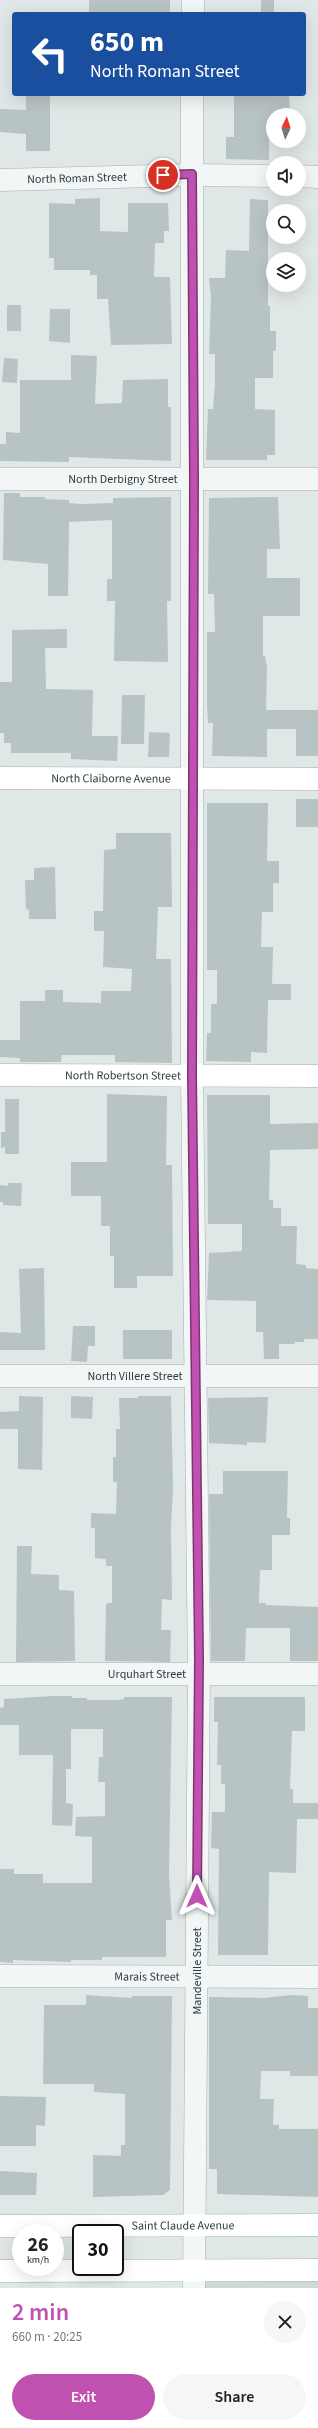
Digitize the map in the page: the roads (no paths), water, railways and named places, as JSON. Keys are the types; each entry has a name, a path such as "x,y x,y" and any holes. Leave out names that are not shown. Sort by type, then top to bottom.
{"main road":[{"name":"North Claiborne Avenue","path":"0,778 318,779"},
{"name":"North Robertson Street","path":"0,1076 318,1076"},
{"name":"Saint Claude Avenue","path":"0,2226 318,2225"},
{"path":"0,2271 194,2279 318,2270"}],"street":[{"path":"193,0 193,12"},
{"name":"Mandeville Street","path":"192,96 194,478 192,1077 199,1674 194,2279"},
{"name":"North Roman Street","path":"0,180 192,174 266,176"},
{"path":"306,176 318,177"},
{"name":"North Derbigny Street","path":"0,479 318,479"},
{"name":"North Villere Street","path":"0,1376 318,1376"},
{"name":"Urquhart Street","path":"0,1674 318,1674"},
{"name":"Marais Street","path":"0,1976 318,1977"}]}
